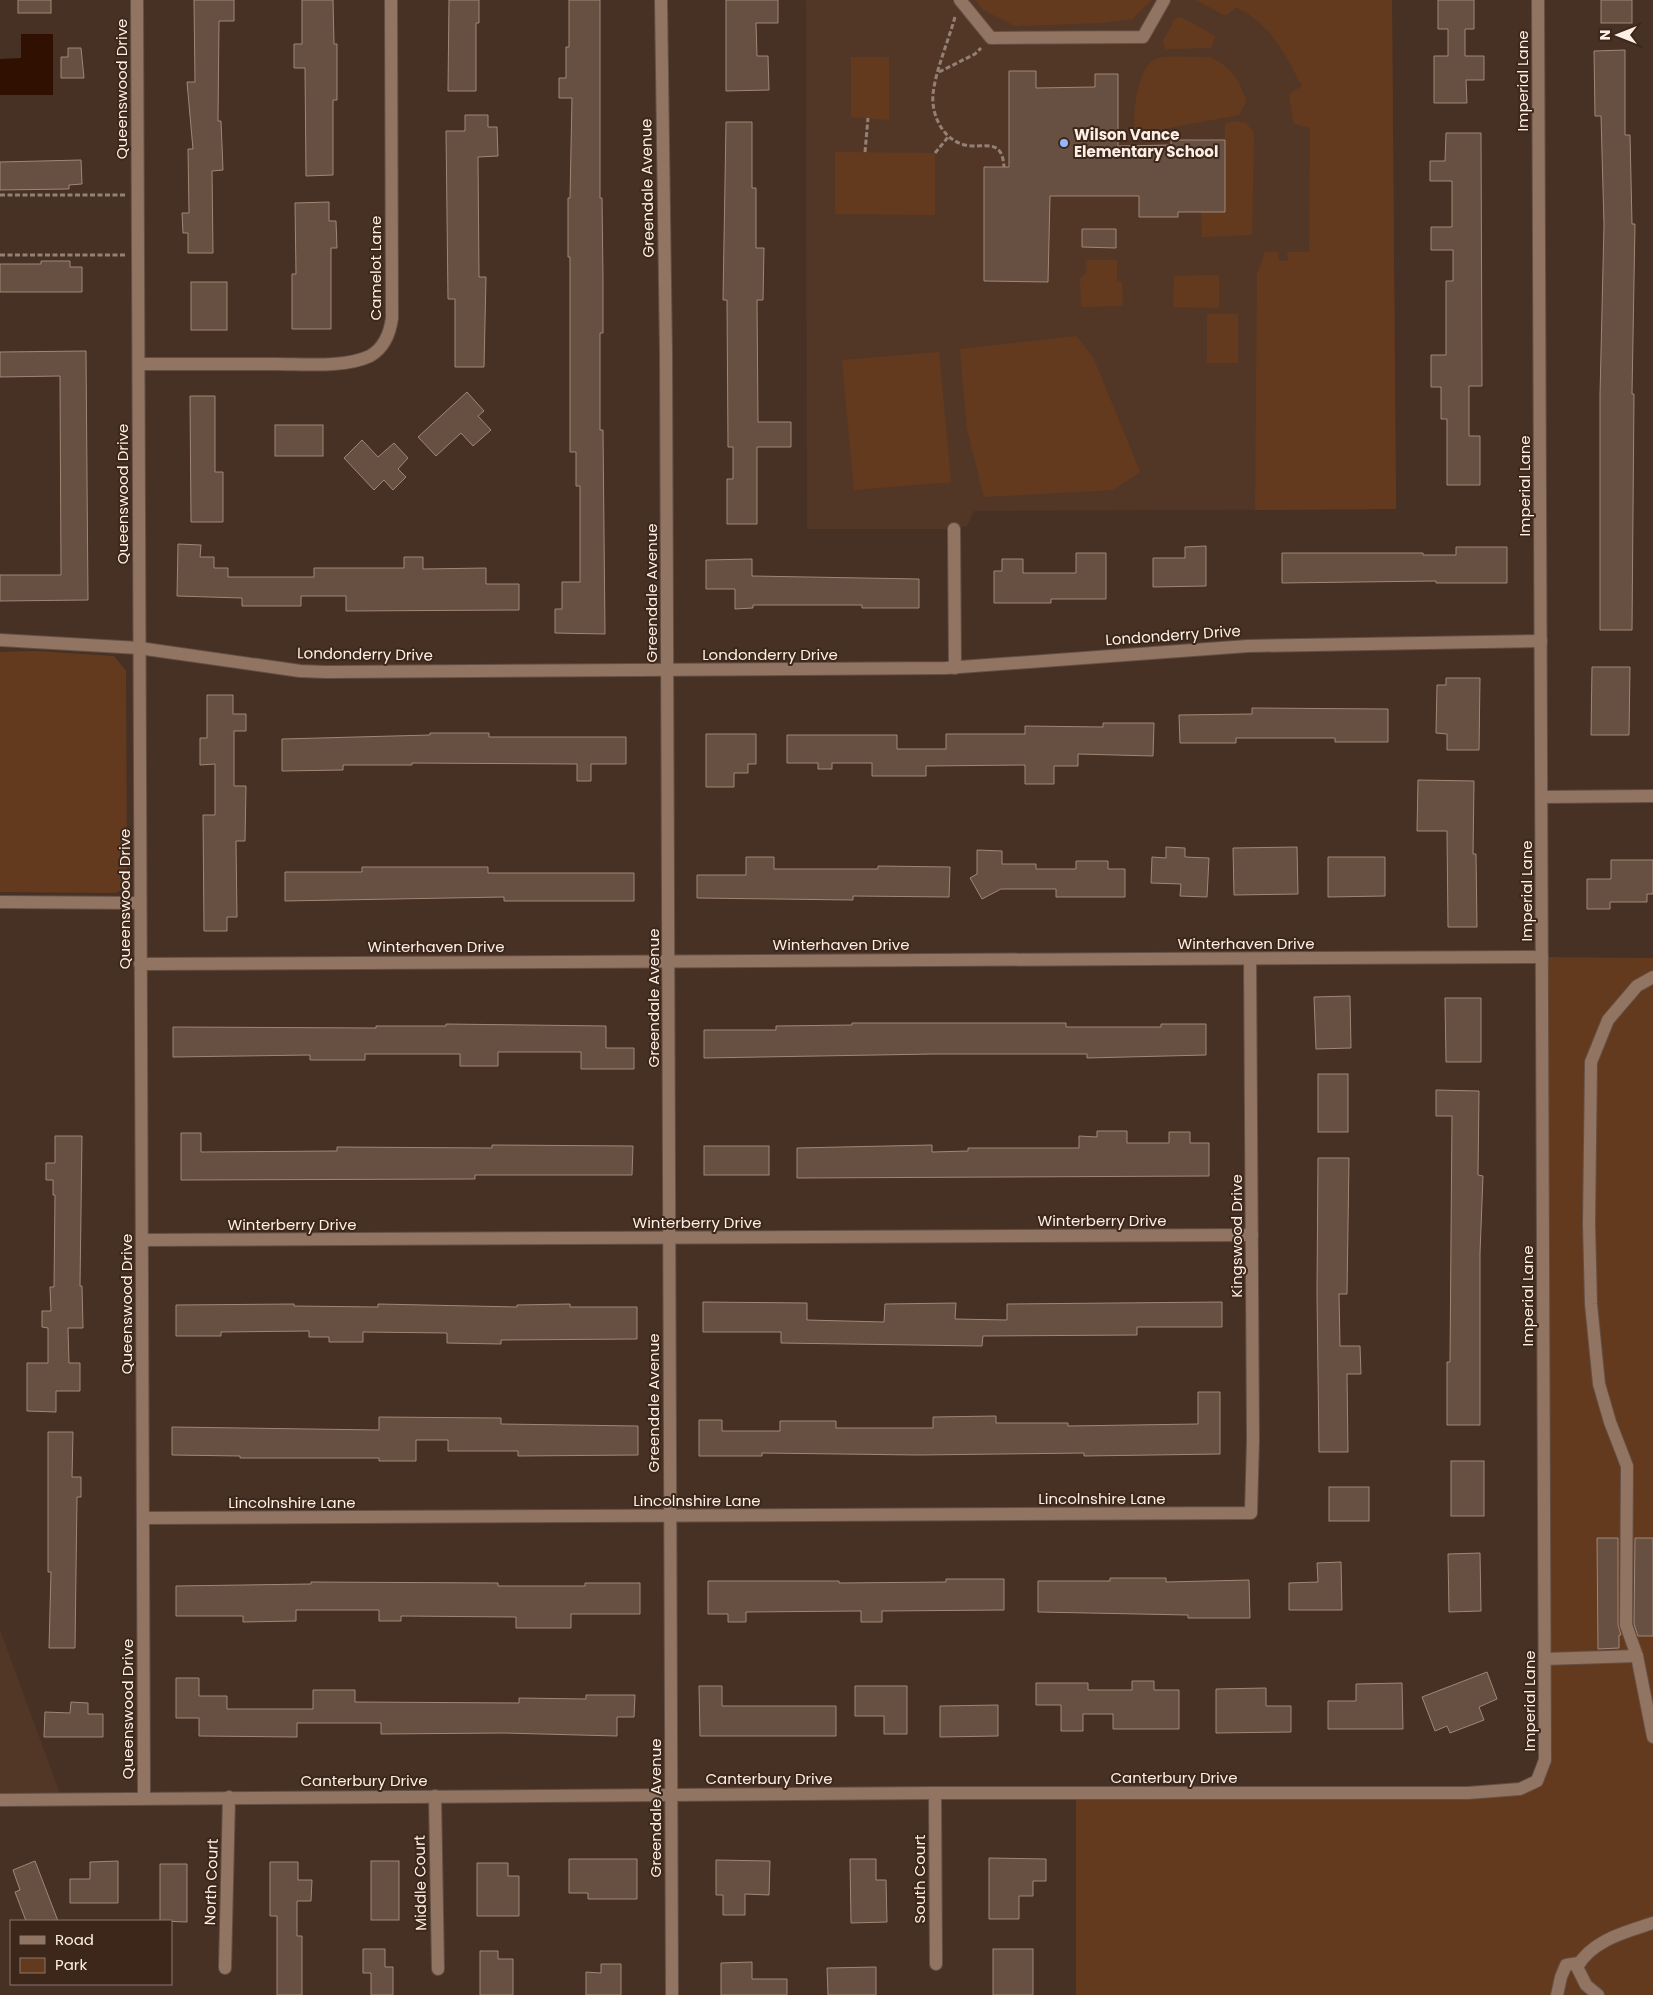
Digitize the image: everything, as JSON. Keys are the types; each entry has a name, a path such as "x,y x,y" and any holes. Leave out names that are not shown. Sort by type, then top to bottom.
{"street":[{"name":"Queenswood Drive","path":"137,0 144,1798"},
{"name":"Camelot Lane","path":"139,364 318,364 358,360 372,355 383,345 390,332 392,318 392,0"},
{"name":"Greendale Avenue","path":"661,0 666,354 672,1995"},
{"path":"960,1 991,38 1143,37 1164,0"},
{"name":"Imperial Lane","path":"1537,1781 1545,1760 1538,0"},
{"path":"954,528 955,668"},
{"name":"Londonderry Drive","path":"0,640 139,648 300,671 326,672 955,668 1248,646 1541,641"},
{"path":"1542,797 1653,796"},
{"path":"0,902 140,903"},
{"name":"Winterhaven Drive","path":"140,964 1542,958"},
{"name":"Kingswood Drive","path":"1250,959 1252,1235 1251,1513"},
{"path":"1653,977 1637,986 1608,1020 1591,1062 1589,1224 1591,1304 1599,1384 1610,1422 1627,1466 1626,1625 1638,1656 1653,1737"},
{"name":"Winterberry Drive","path":"142,1240 1252,1235"},
{"name":"Lincolnshire Lane","path":"143,1518 1251,1513"},
{"path":"1545,1658 1638,1656"},
{"name":"Canterbury Drive","path":"0,1800 935,1793 1468,1793 1520,1789 1537,1781"},
{"name":"South Court","path":"935,1793 936,1964"},
{"name":"Middle Court","path":"436,1796 438,1969"},
{"name":"North Court","path":"225,1968 229,1797"},
{"path":"1598,1995 1586,1985 1577,1967 1579,1963 1592,1948 1653,1923"},
{"path":"1557,1995 1560,1977 1566,1965 1579,1963"}],"path":[{"path":"960,1 938,73 933,94 933,108 938,124 949,136 965,145 986,144 996,148 1004,156 1004,167"},
{"path":"938,73 975,54 991,38"},
{"path":"865,152 868,118"},
{"path":"936,153 949,136"},
{"path":"0,195 138,195"},
{"path":"0,255 138,255"}],"shaded area":[{"path":"806,0 1392,0 1396,509 974,511 967,526 954,529 807,529"},
{"path":"21,34 53,34 53,95 0,95 0,59 21,58"},
{"path":"0,1630 62,1799 0,1800"}],"green space":[{"path":"976,0 1152,0 1132,19 1101,23 1015,26 982,9"},
{"path":"1196,0 1392,0 1396,509 1255,510 1257,274 1265,252 1278,252 1279,261 1288,261 1287,252 1309,252 1310,128 1294,124 1289,94 1302,86 1283,51 1268,31 1259,22 1236,7 1226,16"},
{"path":"1181,17 1215,36 1211,48 1165,49 1163,41 1175,19"},
{"path":"851,57 889,57 889,120 851,117"},
{"path":"1166,57 1210,57 1229,70 1241,87 1246,102 1239,115 1141,133 1135,130 1134,113 1138,91 1145,70 1150,63 1156,59"},
{"path":"1236,121 1246,123 1254,133 1252,235 1202,237 1201,212 1225,212 1225,124"},
{"path":"835,152 935,153 935,215 835,214"},
{"path":"1086,260 1117,260 1117,282 1122,282 1123,306 1081,307 1080,279 1087,272"},
{"path":"1219,275 1219,308 1173,307 1174,276"},
{"path":"1207,314 1238,314 1238,363 1207,363"},
{"path":"1076,336 1093,357 1140,472 1113,490 984,497 967,429 960,349"},
{"path":"939,352 951,482 854,490 842,360"},
{"path":"35,651 114,656 126,671 127,887 116,893 0,892 0,652"},
{"path":"1542,957 1653,958 1653,1995 1076,1995 1076,1793 1468,1793 1537,1781 1545,1760"}],"building":[{"path":"18,0 51,0 51,13 18,13"},
{"path":"194,0 234,0 234,21 219,21 218,121 221,121 223,170 212,171 213,253 188,253 188,233 183,233 182,213 189,213 188,149 193,149 187,82 195,82"},
{"path":"302,0 333,0 334,44 337,44 337,100 333,100 333,175 306,176 305,68 294,68 294,44 302,44"},
{"path":"449,0 479,0 479,23 476,23 476,91 448,91"},
{"path":"569,0 600,0 600,198 602,198 603,333 600,333 600,430 603,430 605,634 555,633 555,609 562,609 562,582 580,582 580,486 576,486 576,452 570,452 570,257 568,257 568,198 570,198 572,98 559,98 559,78 566,78 566,47 569,47"},
{"path":"726,0 778,0 778,23 756,23 757,56 768,56 769,90 726,91"},
{"path":"1438,0 1474,0 1474,29 1465,29 1465,56 1484,56 1484,80 1466,80 1467,103 1434,103 1434,56 1448,56 1448,29 1438,29"},
{"path":"1601,0 1632,0 1632,23 1601,23"},
{"path":"68,48 81,48 84,78 61,78 61,57 68,57"},
{"path":"1625,50 1625,135 1630,135 1632,224 1635,224 1632,394 1634,394 1632,630 1600,630 1600,395 1604,225 1601,116 1595,116 1594,51"},
{"name":"Wilson Vance Elementary School","path":"1009,71 1036,71 1036,88 1095,87 1095,74 1118,74 1118,146 1171,145 1171,140 1225,140 1225,212 1178,212 1178,217 1139,217 1139,196 1050,196 1048,282 984,281 984,167 1009,167"},
{"path":"465,115 488,115 488,127 497,127 498,156 478,157 479,277 486,277 484,367 455,367 455,299 448,299 446,131 465,131"},
{"path":"726,122 752,122 752,188 756,188 756,248 764,248 763,300 757,300 758,422 791,422 791,447 757,447 757,524 727,524 727,479 733,479 733,447 728,447 727,300 723,300"},
{"path":"1446,133 1481,133 1482,386 1469,386 1469,436 1480,436 1480,485 1447,485 1447,419 1441,419 1441,387 1431,387 1431,355 1446,355 1446,281 1453,281 1453,250 1431,250 1431,227 1452,227 1452,181 1430,181 1430,161 1445,161"},
{"path":"81,160 82,184 69,185 69,189 0,190 0,162"},
{"path":"329,202 329,221 336,221 337,248 331,248 331,329 292,329 292,274 296,274 295,203"},
{"path":"1082,229 1116,229 1116,248 1082,247"},
{"path":"41,261 70,261 70,267 82,267 82,292 0,292 0,264 41,264"},
{"path":"191,282 227,282 227,330 191,330"},
{"path":"86,351 88,600 0,601 0,575 61,575 60,376 0,377 0,352"},
{"path":"467,392 484,411 478,416 491,430 473,446 461,433 436,456 418,437"},
{"path":"190,396 215,396 215,472 223,472 223,522 191,522"},
{"path":"275,425 323,425 323,456 275,456"},
{"path":"362,440 378,457 394,443 408,458 398,469 406,477 393,490 384,480 374,490 344,458"},
{"path":"178,544 201,545 200,557 214,557 214,568 228,568 228,577 314,577 314,568 404,568 404,557 423,557 423,569 486,568 486,584 519,584 519,610 346,611 346,596 301,596 301,606 242,606 242,598 177,596"},
{"path":"1206,546 1206,586 1153,587 1153,558 1185,558 1185,547"},
{"path":"1456,547 1507,547 1507,583 1436,583 1436,581 1282,583 1282,553 1423,553 1423,555 1456,555"},
{"path":"1076,553 1106,553 1106,599 1051,599 1051,603 994,603 994,571 1002,571 1002,559 1023,559 1023,573 1076,573"},
{"path":"752,559 752,576 919,579 919,608 862,608 862,605 753,605 753,608 735,609 735,589 706,589 706,560"},
{"path":"1592,667 1630,667 1629,735 1591,735"},
{"path":"1446,678 1480,678 1479,750 1447,750 1447,734 1436,733 1437,685 1446,685"},
{"path":"207,695 233,695 233,714 246,714 246,731 234,731 234,786 246,786 245,841 236,841 237,917 227,917 227,931 204,931 203,815 215,815 215,764 200,765 200,738 207,738"},
{"path":"1252,708 1388,709 1388,742 1335,742 1335,738 1236,738 1236,743 1180,743 1179,715 1252,714"},
{"path":"1103,723 1154,723 1153,756 1078,754 1078,766 1054,766 1054,784 1025,784 1025,765 926,766 926,776 872,776 872,763 832,763 832,769 818,769 818,763 787,763 787,735 897,735 897,749 946,749 946,734 1025,734 1025,726 1103,727"},
{"path":"430,733 489,733 489,737 626,737 626,764 591,764 591,781 577,781 577,764 412,763 412,765 343,765 343,770 282,771 282,739 430,735"},
{"path":"706,734 756,734 756,764 748,764 748,773 734,773 734,787 706,787"},
{"path":"1418,780 1474,781 1473,854 1476,854 1477,927 1448,927 1447,831 1417,831"},
{"path":"1166,847 1185,848 1185,857 1209,858 1207,897 1180,896 1181,884 1151,883 1152,857 1166,858"},
{"path":"1297,847 1298,894 1234,895 1233,848"},
{"path":"977,850 1002,851 1002,864 1036,864 1036,869 1076,869 1076,861 1108,861 1108,869 1125,869 1125,897 1056,897 1056,889 1001,889 982,899 970,878 977,874"},
{"path":"746,857 774,857 774,869 878,869 878,866 950,867 949,897 853,896 853,900 697,898 697,875 746,875"},
{"path":"1328,857 1385,857 1385,896 1328,897"},
{"path":"1611,860 1653,860 1653,894 1647,894 1647,902 1610,902 1610,909 1587,909 1587,879 1611,879"},
{"path":"362,867 488,867 488,873 634,873 634,901 504,901 504,897 285,901 285,872 362,872"},
{"path":"1350,996 1351,1048 1316,1049 1314,997"},
{"path":"1445,998 1481,998 1481,1062 1446,1062"},
{"path":"852,1023 1066,1023 1066,1027 1161,1027 1161,1024 1206,1024 1206,1055 1087,1058 1087,1054 933,1054 704,1058 704,1030 776,1030 776,1026 852,1025"},
{"path":"446,1024 606,1026 606,1048 634,1048 634,1069 581,1069 581,1052 498,1052 498,1066 460,1066 460,1054 365,1054 365,1060 310,1060 310,1055 173,1057 173,1027 376,1028 376,1026 446,1026"},
{"path":"1318,1074 1348,1074 1348,1132 1318,1132"},
{"path":"1436,1090 1479,1091 1478,1175 1483,1176 1480,1253 1480,1425 1447,1425 1447,1362 1450,1362 1452,1116 1436,1116"},
{"path":"1097,1131 1127,1131 1127,1143 1169,1143 1169,1132 1190,1132 1190,1143 1209,1143 1209,1176 797,1178 797,1148 932,1145 932,1152 968,1151 968,1148 1079,1148 1079,1136 1097,1137"},
{"path":"181,1133 201,1133 201,1152 337,1151 337,1147 492,1148 492,1145 633,1146 632,1175 475,1175 475,1179 181,1180"},
{"path":"55,1136 82,1136 80,1286 82,1286 83,1328 68,1328 69,1363 80,1363 80,1391 56,1391 56,1412 27,1411 27,1363 48,1363 48,1328 42,1327 42,1311 51,1311 50,1287 54,1287 55,1195 53,1195 53,1180 46,1180 46,1163 55,1163"},
{"path":"704,1146 769,1146 769,1175 704,1175"},
{"path":"1318,1158 1349,1158 1347,1294 1339,1294 1340,1346 1360,1346 1361,1374 1347,1374 1348,1452 1319,1452"},
{"path":"703,1302 807,1303 807,1320 884,1322 885,1304 956,1303 955,1319 1007,1320 1007,1304 1222,1302 1222,1327 1137,1327 1137,1335 983,1336 982,1346 781,1343 781,1332 703,1332"},
{"path":"294,1304 294,1306 378,1307 378,1304 517,1307 517,1305 570,1304 570,1307 637,1307 637,1339 501,1340 501,1344 447,1343 447,1333 363,1332 363,1342 329,1342 329,1337 309,1337 309,1331 221,1332 221,1336 176,1336 176,1305"},
{"path":"1198,1392 1220,1392 1220,1454 1084,1456 1084,1453 918,1455 762,1453 762,1456 699,1456 699,1420 722,1420 722,1431 780,1431 780,1421 836,1421 836,1428 933,1428 933,1417 996,1416 996,1423 1068,1423 1068,1426 1198,1424"},
{"path":"379,1417 501,1418 501,1424 638,1426 638,1455 518,1456 518,1451 448,1451 448,1440 416,1440 416,1461 379,1461 379,1458 240,1458 240,1456 172,1455 172,1427 379,1430"},
{"path":"48,1432 73,1432 72,1477 81,1477 81,1497 77,1497 75,1648 49,1648 51,1572 48,1572"},
{"path":"1451,1461 1484,1461 1484,1516 1451,1516"},
{"path":"1329,1487 1369,1487 1369,1521 1329,1521"},
{"path":"1597,1538 1618,1538 1618,1625 1621,1635 1619,1635 1619,1648 1598,1649"},
{"path":"1635,1538 1653,1538 1653,1636 1638,1636 1634,1624"},
{"path":"1480,1553 1481,1611 1449,1612 1448,1554"},
{"path":"1341,1562 1342,1610 1289,1610 1289,1583 1318,1582 1317,1563"},
{"path":"1110,1578 1166,1578 1166,1582 1249,1580 1250,1618 1188,1618 1188,1615 1038,1612 1038,1581 1110,1581"},
{"path":"946,1579 1004,1579 1004,1610 882,1611 882,1622 861,1622 861,1611 746,1612 746,1622 728,1622 728,1614 708,1614 708,1581 839,1581 839,1583 946,1582"},
{"path":"311,1582 498,1583 498,1586 585,1586 585,1583 640,1583 640,1614 571,1614 571,1628 516,1628 516,1617 401,1616 401,1621 379,1621 379,1610 296,1610 296,1621 243,1622 243,1616 176,1616 176,1586 311,1584"},
{"path":"1487,1672 1497,1699 1479,1707 1484,1720 1450,1733 1447,1726 1435,1731 1422,1697"},
{"path":"176,1678 199,1678 199,1696 227,1696 227,1709 313,1709 313,1690 355,1690 355,1702 519,1703 519,1698 586,1699 586,1695 635,1695 634,1717 617,1717 617,1736 504,1733 381,1734 381,1723 297,1723 297,1737 199,1736 199,1718 176,1718"},
{"path":"1132,1681 1154,1681 1154,1690 1179,1690 1179,1729 1113,1729 1113,1714 1083,1714 1083,1731 1061,1731 1061,1705 1036,1705 1036,1683 1088,1683 1088,1690 1132,1690"},
{"path":"1402,1683 1403,1729 1328,1729 1328,1701 1356,1701 1356,1684"},
{"path":"699,1686 722,1686 722,1706 836,1706 836,1736 700,1736"},
{"path":"855,1686 907,1686 907,1734 884,1734 884,1716 855,1716"},
{"path":"1266,1688 1266,1706 1291,1706 1291,1732 1216,1733 1216,1689"},
{"path":"71,1702 88,1703 88,1714 103,1714 103,1737 44,1737 45,1712 70,1713"},
{"path":"998,1705 998,1736 940,1737 940,1706"},
{"path":"989,1858 1046,1859 1046,1881 1033,1881 1033,1896 1019,1896 1019,1919 989,1919"},
{"path":"569,1859 637,1859 637,1899 588,1899 588,1893 569,1893"},
{"path":"850,1859 876,1859 876,1880 886,1880 887,1922 851,1923"},
{"path":"716,1860 770,1861 769,1895 745,1894 745,1915 723,1915 723,1895 716,1895"},
{"path":"35,1861 58,1920 26,1920 15,1892 20,1890 13,1870"},
{"path":"118,1861 118,1903 70,1903 70,1879 90,1879 90,1862"},
{"path":"371,1861 399,1861 399,1920 371,1920"},
{"path":"270,1862 298,1862 298,1880 312,1880 311,1901 297,1901 297,1936 302,1936 302,1995 277,1995 277,1916 270,1916"},
{"path":"477,1863 508,1863 508,1876 519,1876 519,1916 477,1916"},
{"path":"160,1864 187,1864 187,1922 160,1920"},
{"path":"363,1949 385,1949 385,1967 393,1967 393,1995 371,1995 371,1973 363,1973"},
{"path":"993,1949 1033,1949 1033,1995 993,1995"},
{"path":"480,1951 498,1951 498,1959 513,1959 513,1995 480,1995"},
{"path":"752,1962 752,1979 787,1979 787,1995 721,1995 721,1963"},
{"path":"601,1964 621,1964 621,1995 586,1995 586,1972 601,1973"},
{"path":"876,1967 876,1995 828,1995 827,1968"}],"place":[{"name":"Wilson Vance Elementary School","path":"1064,143"}]}
